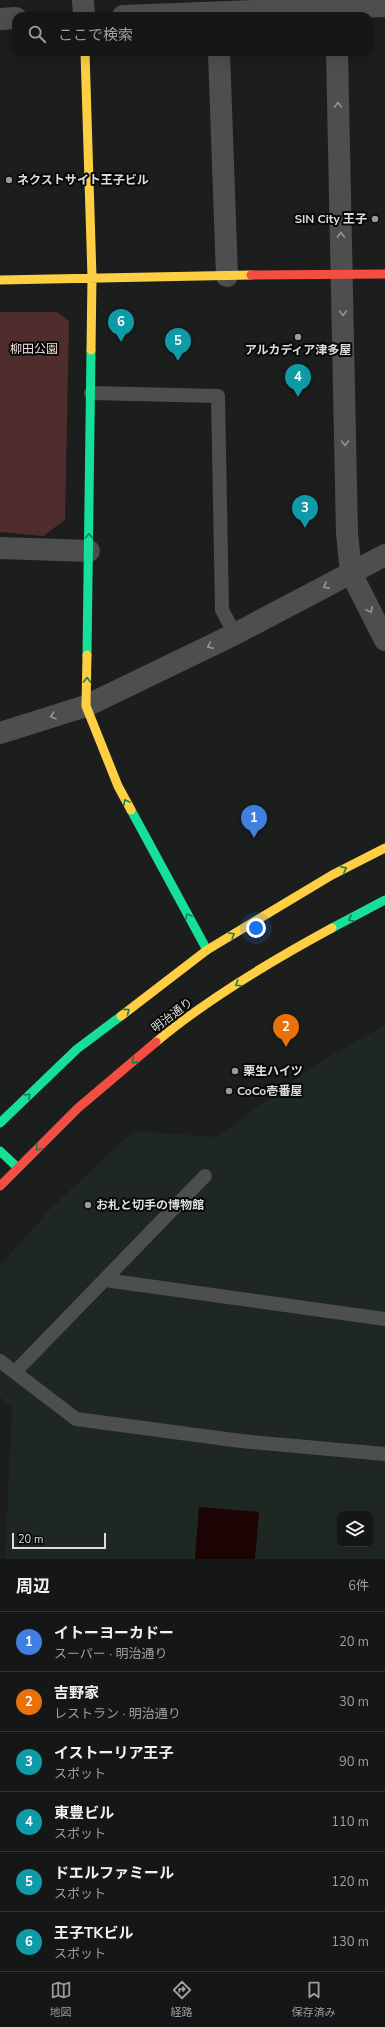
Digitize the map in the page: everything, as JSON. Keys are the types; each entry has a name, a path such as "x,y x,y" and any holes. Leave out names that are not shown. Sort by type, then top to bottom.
{"street":[{"path":"83,0 84,12"},
{"path":"257,12 385,6"},
{"path":"0,18 12,18"},
{"path":"85,56 92,277 86,706 118,786 206,950"},
{"path":"219,56 227,276"},
{"path":"337,56 347,533 351,573 385,640"},
{"path":"0,280 92,277 385,274"},
{"path":"0,548 89,551"},
{"path":"0,733 86,706 235,634 385,556"},
{"path":"0,1123 77,1049 206,950 332,876 385,848"},
{"name":"明治通り","path":"0,1186 78,1108 184,1018 299,946 385,900"},
{"path":"0,1151 18,1168"}],"lane":[{"path":"91,393 218,396 222,610 235,634"},
{"path":"15,1372 205,1176"},
{"path":"105,1280 385,1319"},
{"path":"0,1361 76,1419 241,1441 385,1454"}],"shaded area":[{"path":"385,1025 385,1559 5,1559 12,1408 0,1397 0,1265 51,1208 133,1131 216,1137 323,1060"},
{"path":"199,1507 259,1512 255,1559 195,1559"}],"green space":[{"name":"柳田公園","path":"0,312 57,312 69,321 65,520 43,536 0,532"}],"traffic: fast":[{"path":"87,655 91,350"},
{"path":"131,810 207,950"},
{"path":"332,928 385,900"},
{"path":"0,1123 77,1049 121,1016"},
{"path":"0,1151 18,1168"}],"traffic: slow":[{"path":"85,56 92,277 91,350"},
{"path":"0,280 251,275"},
{"path":"87,655 86,706 118,786 131,810"},
{"path":"121,1016 207,950 332,875 385,848"},
{"path":"156,1042 219,995 287,953 332,928"}],"traffic: jam":[{"path":"251,275 385,274"},
{"path":"0,1186 78,1108 156,1042"}],"place":[{"name":"ネクストサイト王子ビル","path":"9,180"},
{"name":"SIN City 王子","path":"375,219"},
{"name":"アルカディア津多屋","path":"298,337"},
{"name":"王子TKビル","path":"121,342"},
{"name":"ドエルファミール","path":"178,361"},
{"name":"東豊ビル","path":"298,397"},
{"name":"イストーリア王子","path":"305,528"},
{"name":"イトーヨーカドー","path":"254,838"},
{"name":"吉野家","path":"286,1047"},
{"name":"栗生ハイツ","path":"235,1071"},
{"name":"CoCo壱番屋","path":"229,1091"},
{"name":"お札と切手の博物館","path":"88,1205"}]}
